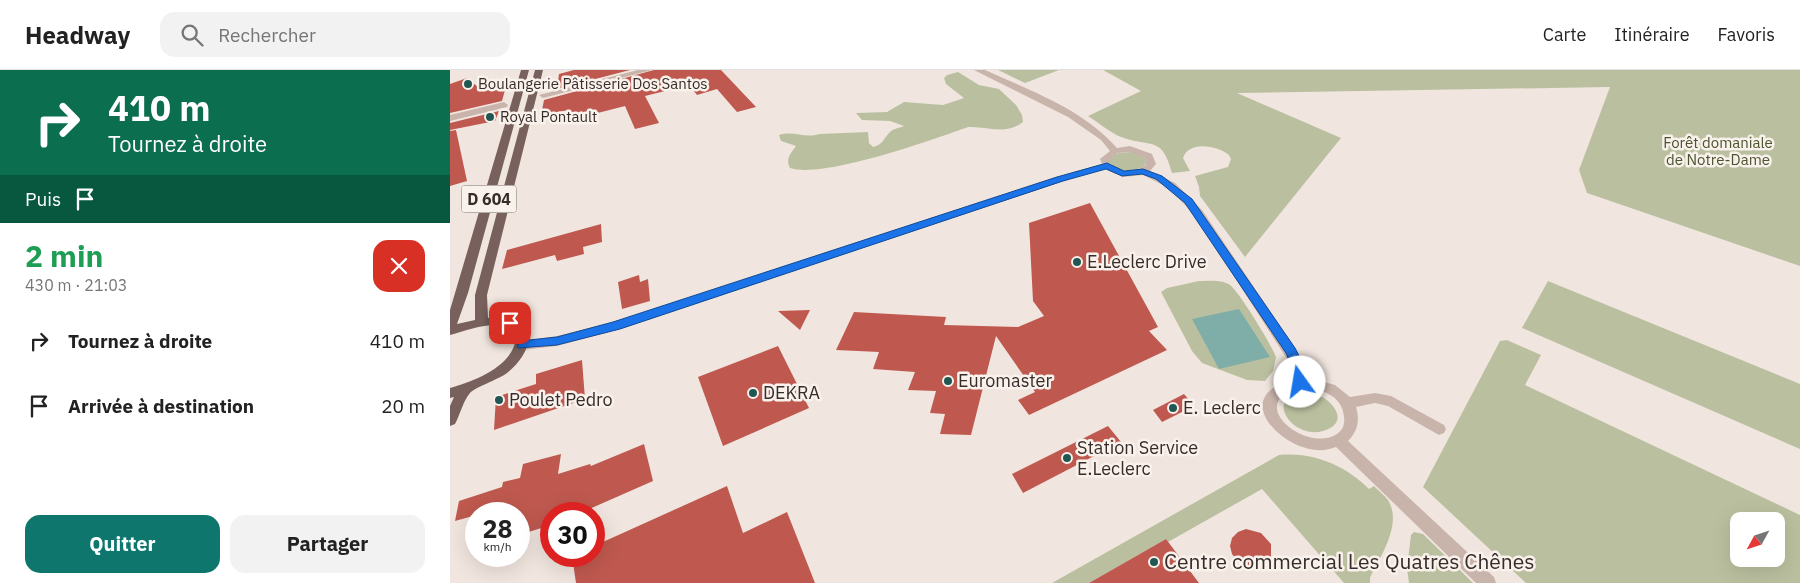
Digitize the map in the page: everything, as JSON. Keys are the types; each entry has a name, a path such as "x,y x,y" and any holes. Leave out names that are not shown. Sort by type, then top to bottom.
{"main road":[{"name":"D 604","path":"450,327 465,285 525,70"},
{"name":"D 604","path":"482,322 480,308 482,295 539,70"},
{"path":"450,331 482,322 498,321 515,325 523,336 522,346 515,357 502,369 465,389 450,393"},
{"path":"450,420 465,389"}],"street":[{"path":"544,95 648,70"},
{"path":"978,70 1075,118 1102,136 1116,151"},
{"path":"450,118 504,104"},
{"path":"522,346 557,341 616,326 1060,179 1107,166 1122,174 1143,171 1152,164 1149,156 1138,150 1116,151 1105,159 1107,166"},
{"path":"1143,171 1171,185 1198,212 1290,351 1296,362 1300,382"},
{"path":"1300,382 1313,382 1327,386 1348,403 1351,410 1352,425 1349,431 1339,440 1318,445 1307,444 1286,435 1275,423 1270,408 1271,399 1277,390 1287,384 1300,382"},
{"path":"1348,403 1375,398 1391,401 1438,429"},
{"path":"1339,440 1488,583"}],"green space":[{"path":"998,70 1059,70 1025,83"},
{"name":"Forêt domaniale de Notre-Dame","path":"1103,70 1800,70 1800,266 1587,193 1579,170 1610,87 1237,93 1341,138 1245,257 1200,196 1195,176 1228,167 1231,159 1229,155 1211,147 1197,147 1186,152 1183,158 1190,171 1172,173 1164,153 1159,148 1121,137 1108,130 1088,116 1141,91"},
{"path":"958,72 979,85 999,89 1016,105 1022,115 1023,122 1010,129 968,127 905,149 827,168 806,170 790,168 788,159 796,146 781,141 779,135 789,133 809,136 868,132 869,143 873,147 876,146 890,132 904,126 890,121 862,120 856,113 887,112 904,102 943,105 964,98 946,84 944,78 947,75"},
{"path":"1132,152 1145,158 1146,163 1143,167 1126,171 1117,169 1110,163 1110,158 1119,153"},
{"path":"1199,281 1227,283 1235,290 1248,308 1276,357 1273,371 1265,381 1247,380 1202,363 1192,351 1161,292 1167,288"},
{"path":"1548,281 1800,384 1800,449 1522,328"},
{"path":"1507,340 1541,355 1525,385 1800,515 1800,583 1526,583 1423,487 1500,341"},
{"path":"1305,391 1322,397 1335,408 1337,421 1332,427 1323,431 1312,432 1292,424 1286,416 1285,401 1292,395"},
{"path":"1279,455 1304,456 1328,462 1350,473 1369,489 1374,486 1388,500 1392,509 1392,530 1370,578 1370,583 1344,583 1262,489 1168,542 1166,539 1089,583 1052,583"},
{"path":"1414,532 1423,534 1473,583 1409,583 1407,568 1411,535"}],"water":[{"path":"1239,309 1270,357 1219,369 1192,319"}],"building":[{"path":"574,70 630,70 557,89 559,74"},
{"path":"654,70 721,70 756,107 737,112 717,89 697,95 689,85 645,96 659,123 635,129 625,106 586,116 585,113 573,116 569,110 541,115 544,100"},
{"path":"467,78 478,87 508,79 502,101 450,113 450,84"},
{"path":"499,111 495,121 450,130 450,123"},
{"path":"456,130 467,181 450,186 450,131"},
{"path":"1090,203 1158,327 1149,331 1167,350 1029,415 1018,400 1035,392 996,336 971,435 940,434 945,414 930,413 936,391 908,390 915,372 873,369 879,352 836,350 854,312 946,317 944,325 1018,327 1044,316 1033,301 1029,223"},
{"path":"601,224 602,242 583,247 584,254 557,261 555,255 502,269 507,250"},
{"path":"639,275 640,282 648,279 650,301 622,309 618,282"},
{"path":"810,310 800,330 778,311"},
{"name":"DEKRA","path":"778,346 809,408 723,446 698,377"},
{"path":"582,360 585,399 494,430 496,397 536,384 536,374"},
{"name":"E. Leclerc","path":"1184,394 1194,406 1162,422 1153,410"},
{"name":"Station Service E.Leclerc","path":"1108,426 1121,442 1023,493 1012,474"},
{"path":"644,444 653,481 605,502 540,502 540,528 530,532 530,502 465,502 465,518 455,521 459,501 502,487 503,482 520,478 523,464 561,454 558,474 590,464 591,466"},
{"path":"727,486 743,533 787,512 815,583 576,583 574,567 605,567 605,541"},
{"path":"1246,529 1261,533 1271,544 1271,557 1264,565 1246,566 1238,562 1232,554 1230,546 1232,538 1238,532"},
{"name":"Centre commercial Les Quatres Chênes","path":"1166,539 1199,583 1089,583"}],"place":[{"name":"Boulangerie Pâtisserie Dos Santos","path":"468,84"},
{"name":"Royal Pontault","path":"490,117"},
{"name":"E.Leclerc Drive","path":"1077,262"},
{"name":"Euromaster","path":"948,381"},
{"name":"DEKRA","path":"753,393"},
{"name":"Poulet Pedro","path":"499,400"},
{"name":"E. Leclerc","path":"1173,408"},
{"name":"Station Service E.Leclerc","path":"1067,458"},
{"name":"Centre commercial Les Quatres Chênes","path":"1154,562"}],"route":[{"path":"510,323 519,328 523,336 522,346 557,341 616,326 1060,179 1107,166 1122,174 1143,171 1159,178 1182,193 1198,212 1290,351 1296,362 1300,382"}]}
